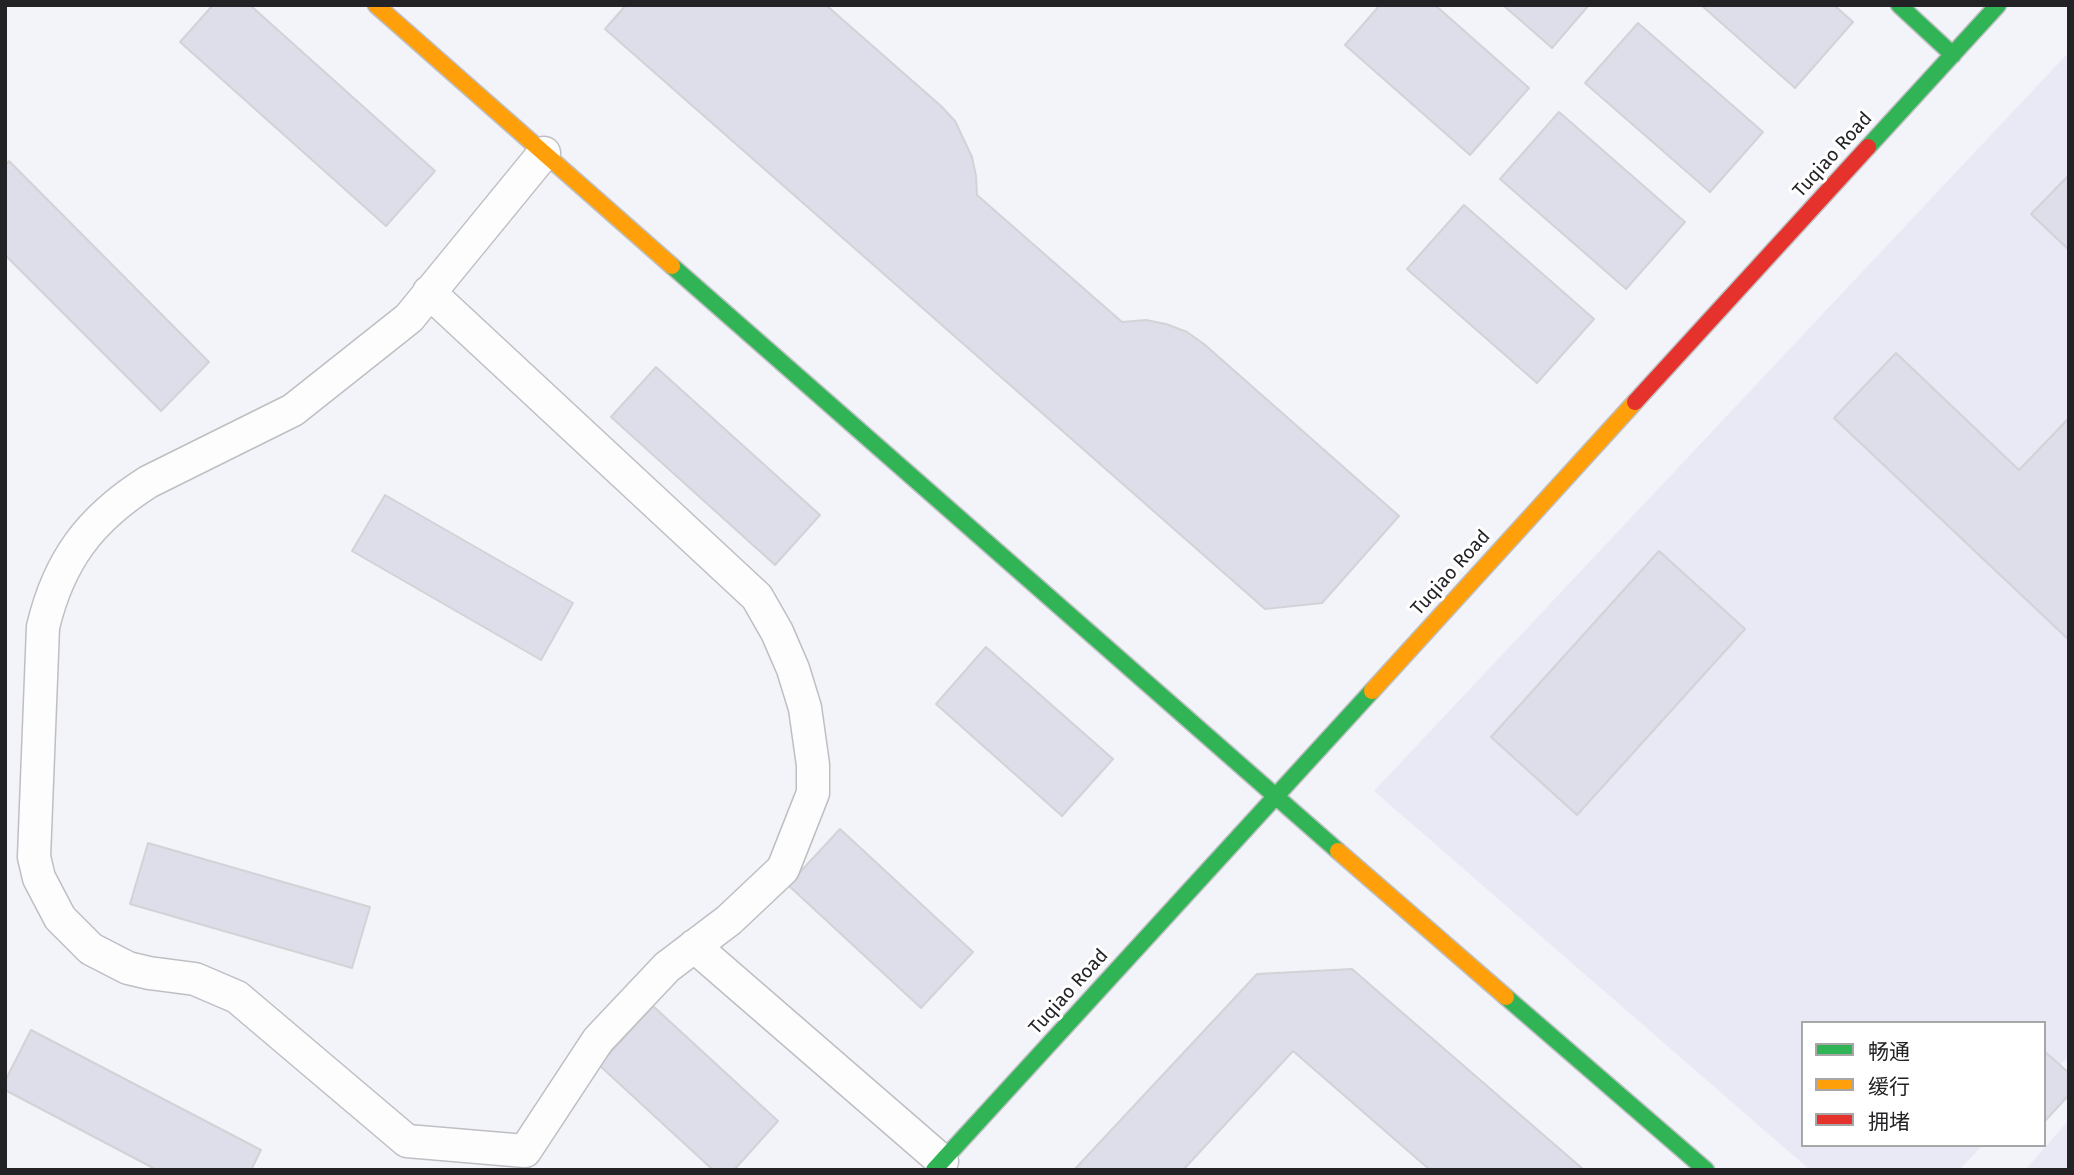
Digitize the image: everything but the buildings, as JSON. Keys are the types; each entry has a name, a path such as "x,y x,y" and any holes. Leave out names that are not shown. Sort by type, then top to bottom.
{"street":[{"path":"376,5 1275,797 1706,1170"},
{"path":"1899,5 1953,55"},
{"name":"Tuqiao Road","path":"938,1165 1998,5"},
{"path":"429,292 757,597 777,632 793,669 810,736 813,793 783,869 729,920 667,967 598,1040 525,1151 407,1142 237,997 195,979 128,968 91,949 60,918 39,878 34,856 43,627 49,601 72,553 88,531 126,496 148,482 293,410 408,318 429,292 544,153"},
{"path":"694,946 938,1165"}],"shaded area":[{"path":"2069,52 2069,1056 2046,1079 2046,1021 1801,1021 1801,1147 1981,1147 1959,1170 1810,1170 1374,791"},
{"path":"2069,1120 2069,1170 2025,1170"}],"traffic: fast":[{"path":"1899,5 1953,55"},
{"path":"1868,147 1998,5"},
{"path":"672,266 1338,851"},
{"path":"934,1170 1372,691"},
{"path":"1506,997 1706,1170"}],"traffic: slow":[{"path":"376,5 672,266"},
{"path":"1372,691 1635,402"},
{"path":"1338,851 1506,997"}],"traffic: jam":[{"path":"1635,402 1868,147"}]}
